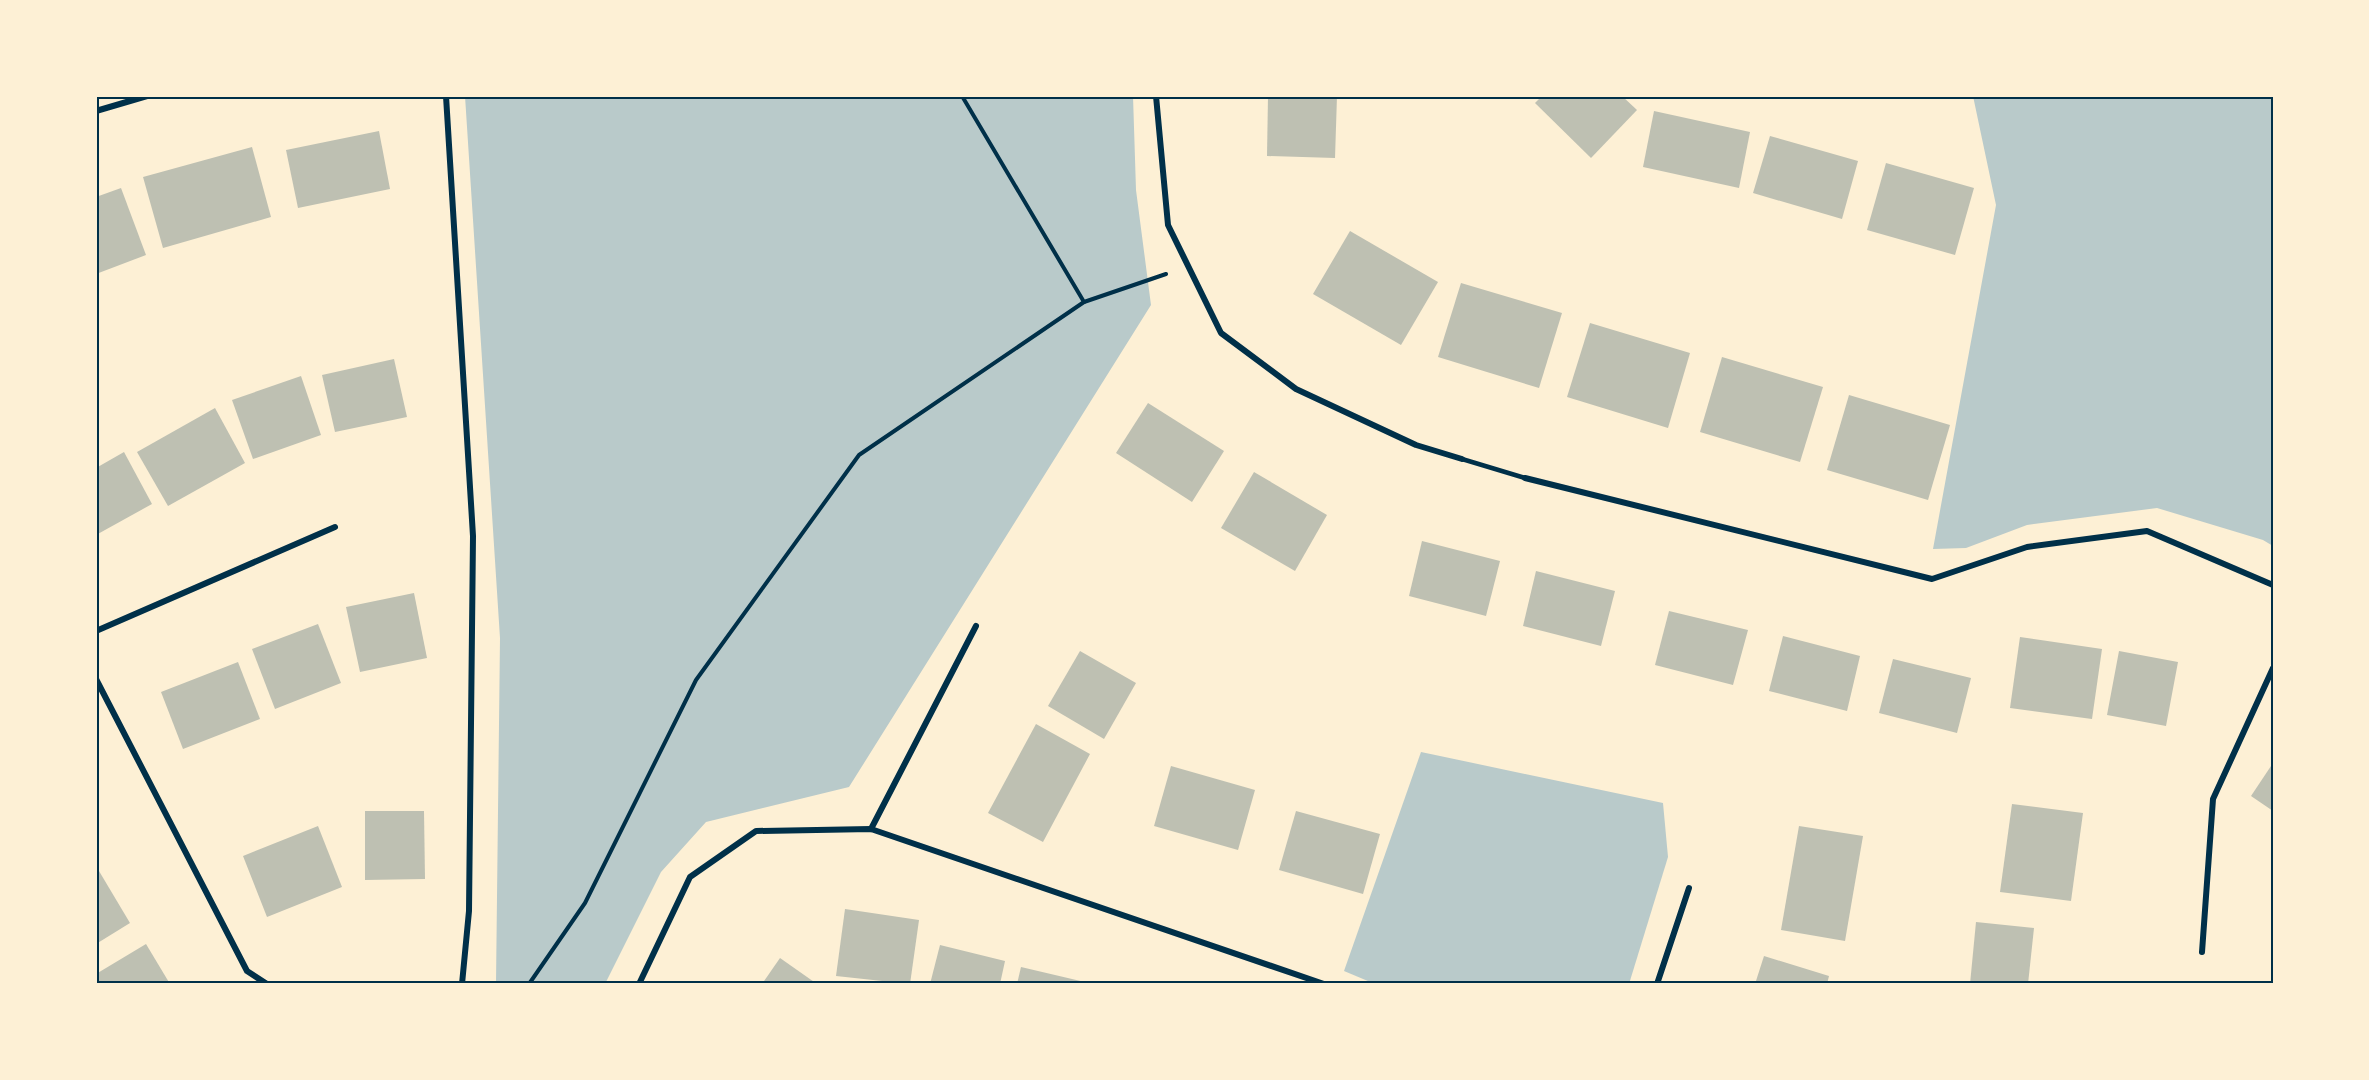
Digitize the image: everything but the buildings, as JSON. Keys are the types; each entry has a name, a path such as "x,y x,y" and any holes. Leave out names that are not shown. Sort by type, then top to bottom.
{"street":[{"path":"96,111 147,96"},
{"path":"447,96 472,536 469,911 462,984"},
{"path":"1156,96 1168,225 1221,333 1296,389 1416,445 1462,459"},
{"path":"1525,478 1932,579 2027,547 2147,531 2273,585"},
{"path":"96,631 335,527"},
{"path":"871,829 976,626"},
{"path":"2202,952 2213,799 2273,668"},
{"path":"96,679 247,971 267,984"},
{"path":"639,984 690,877 756,831 871,829 1324,984"},
{"path":"1657,984 1689,888"}],"lane":[{"path":"1462,459 1525,478"}],"path":[{"path":"962,96 1084,302"},
{"path":"529,984 585,903 696,680 859,455 1084,302 1189,266"}],"shaded area":[{"path":"465,96 1133,96 1136,190 1151,305 849,787 706,822 661,872 605,984 496,984 500,638"},
{"path":"1973,96 2273,96 2273,546 2263,540 2157,508 2027,525 1966,548 1933,549 1996,205"},
{"path":"1421,752 1663,803 1668,857 1629,984 1375,984 1344,971"}]}
